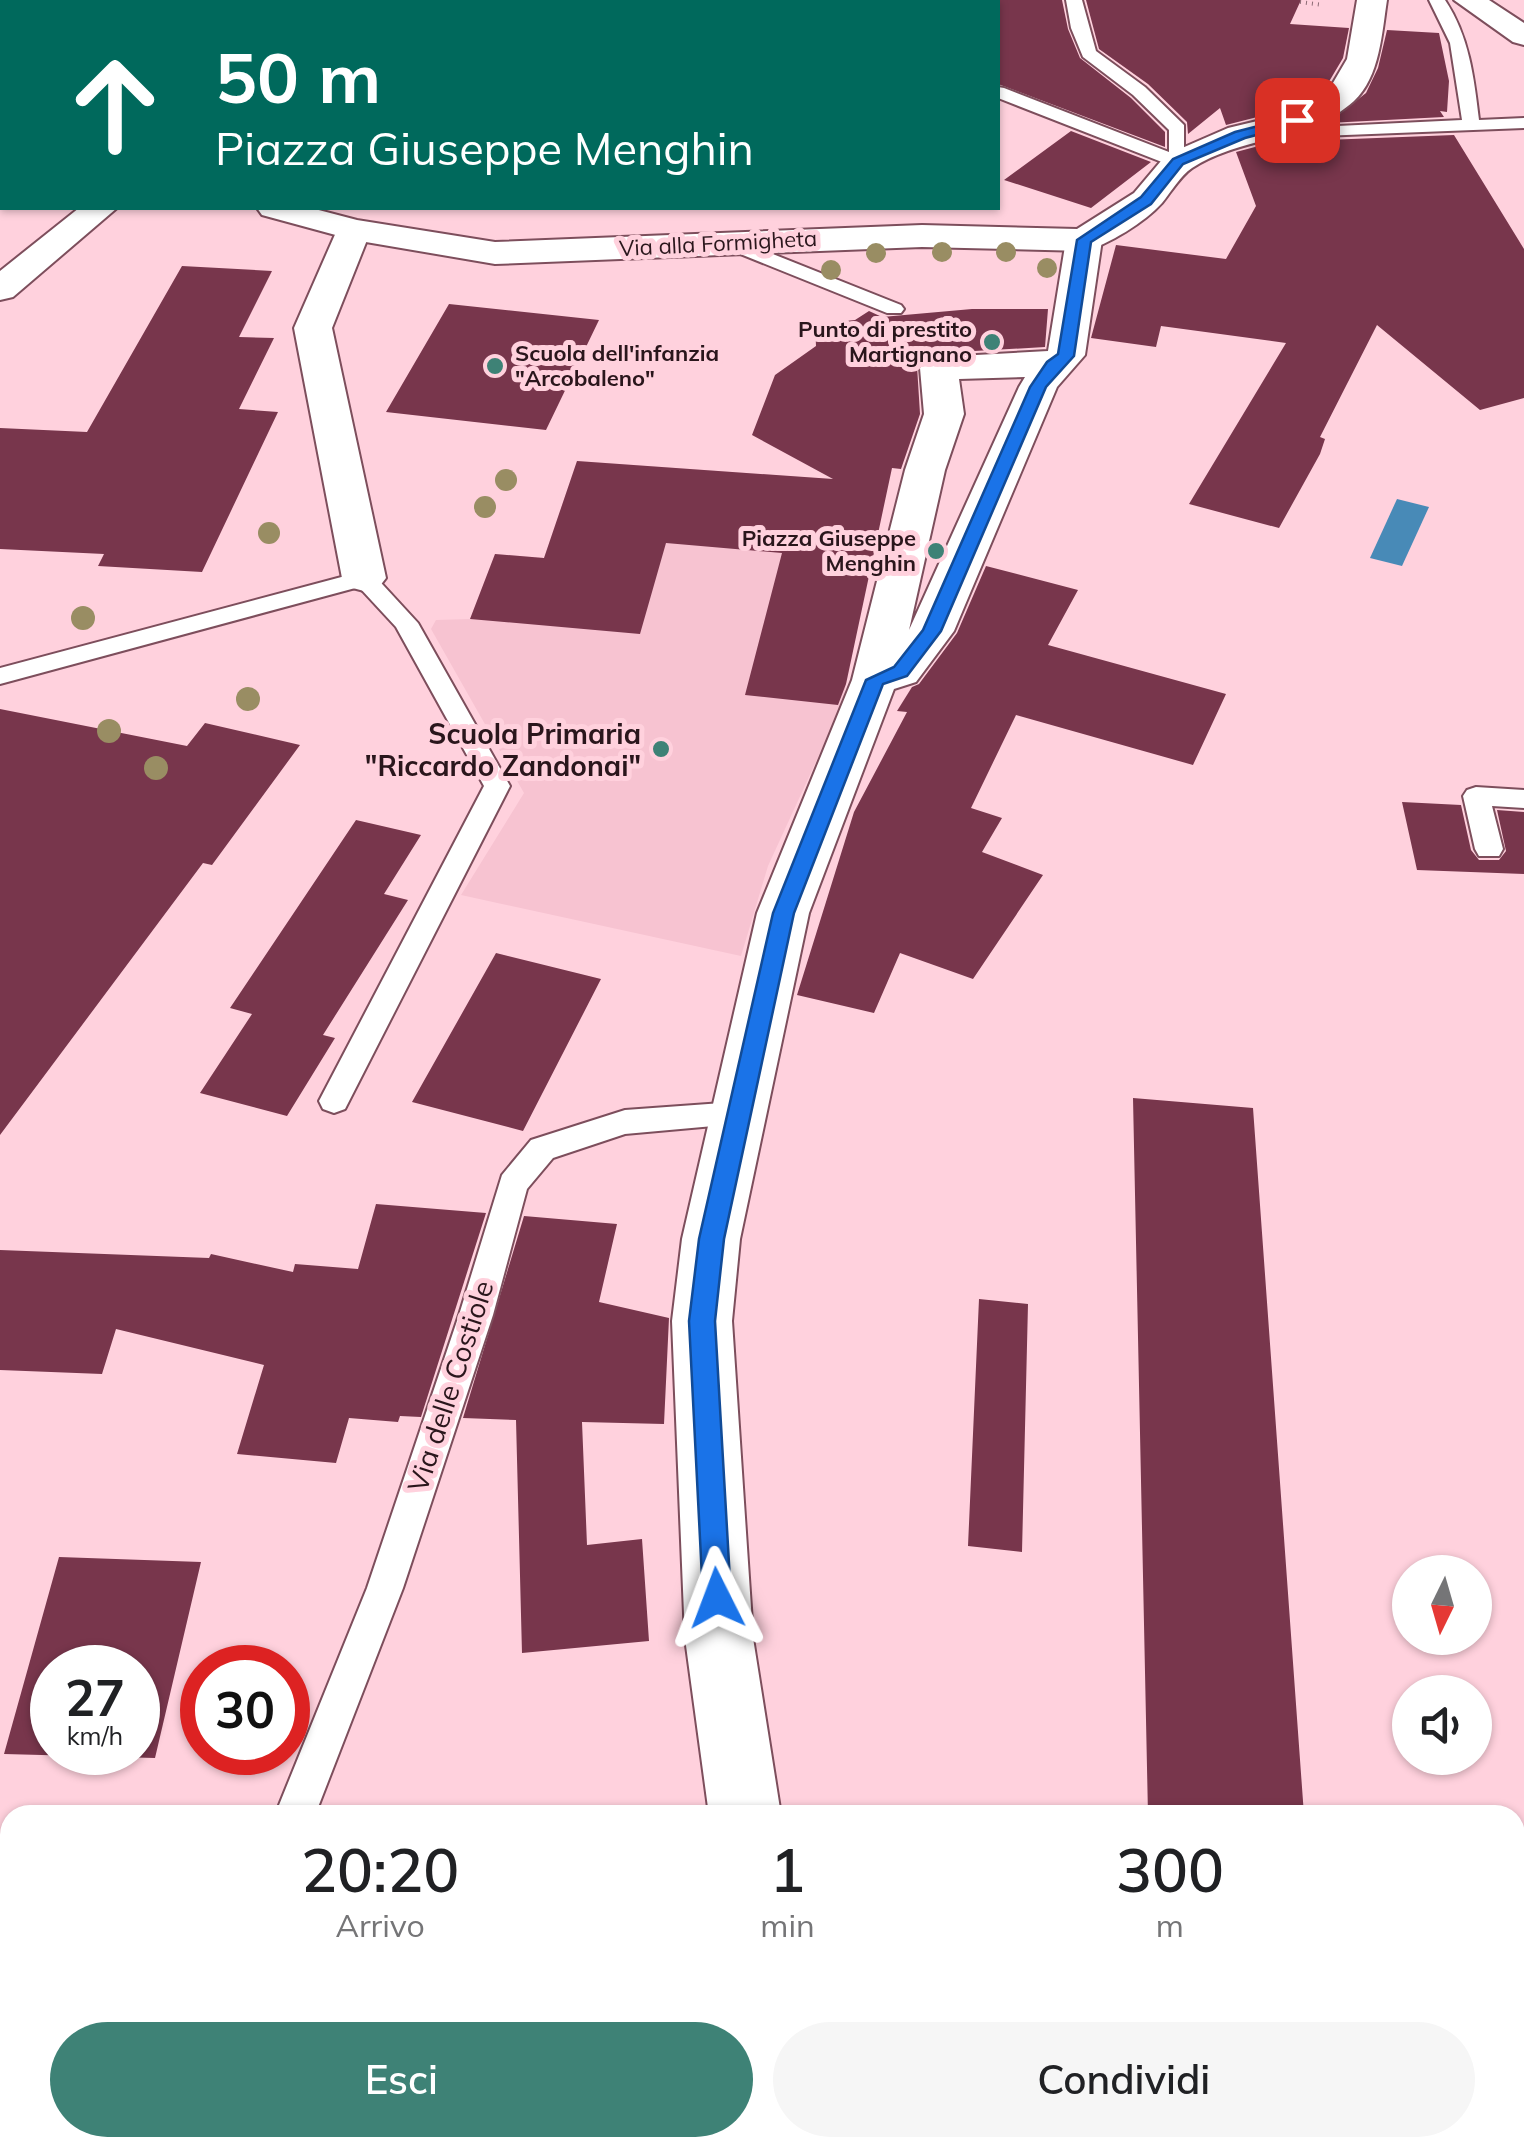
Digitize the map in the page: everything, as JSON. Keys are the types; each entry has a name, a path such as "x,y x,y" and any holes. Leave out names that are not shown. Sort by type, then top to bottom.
{"street":[{"path":"875,680 900,672 932,631 1038,387 1053,365 1066,356 1084,240 1146,200 1178,162 1240,135 1297,120 1343,94 1362,59 1372,0"},
{"path":"1469,0 1524,36"},
{"path":"0,289 98,210"},
{"name":"Via alla Formigheta","path":"281,210 354,230 496,253 922,236 1084,240"},
{"path":"354,230 313,328 364,578"},
{"path":"744,1805 719,1638 702,1321 712,1239 736,1114 783,913 875,680 925,470 944,414 939,368 1053,365"}],"lane":[{"path":"1000,93 1178,162 1178,128 1090,53 1079,28 1074,0"},
{"path":"1437,0 1447,12 1464,68 1471,123"},
{"path":"1240,135 1524,123"},
{"path":"725,241 894,310"},
{"path":"0,676 364,578 406,623 497,786 334,1101"},
{"path":"1490,849 1476,796 1524,799"},
{"name":"Via delle Costiole","path":"299,1805 385,1588 476,1315 513,1184 542,1149 624,1122 736,1114"}],"path":[{"path":"1300,2 1329,6"}],"shaded area":[{"name":"Scuola Primaria \"Riccardo Zandonai\"","path":"577,461 886,483 842,705 768,866 741,956 461,895 524,793 431,629 436,620 470,619 495,554 544,558"}],"water":[{"path":"1397,499 1429,507 1402,566 1370,558"}],"building":[{"path":"1000,0 1062,0 1080,58 1131,98 1165,132 1165,147 1000,85"},
{"path":"1086,0 1301,0 1290,24 1349,28 1343,58 1327,85 1285,110 1226,125 1220,108 1188,134 1187,122 1148,84 1099,49"},
{"path":"1387,30 1439,33 1449,81 1447,112 1440,111 1444,117 1328,123 1366,93 1378,68"},
{"path":"1071,131 1151,162 1091,208 1004,180"},
{"path":"1454,135 1524,249 1524,398 1480,410 1377,325 1320,437 1325,439 1320,454 1279,528 1189,504 1286,343 1161,326 1156,347 1091,338 1116,245 1226,259 1256,206 1236,152 1274,142"},
{"path":"182,266 272,271 239,337 274,338 239,409 278,412 202,572 98,566 104,554 0,549 0,428 87,432"},
{"name":"Scuola dell'infanzia \"Arcobaleno\"","path":"449,304 599,320 546,430 386,412"},
{"path":"972,309 1048,309 1045,347 939,353 925,356 917,366 920,414 901,469 892,468 846,684 838,705 745,695 782,553 666,543 640,634 470,619 495,554 544,558 577,461 833,479 752,435 775,375 816,346 815,324 855,320 869,311 882,317"},
{"path":"986,566 1078,590 1048,645 1226,694 1193,765 1016,715 971,808 1002,818 982,852 1043,875 973,979 900,953 874,1013 797,995 854,812 907,712 897,711 957,633"},
{"path":"0,709 187,746 205,723 300,745 212,865 203,863 0,1135"},
{"path":"1402,802 1461,805 1471,850 1479,860 1499,860 1506,851 1497,810 1524,812 1524,874 1417,870"},
{"path":"356,820 421,835 384,894 408,900 323,1035 335,1038 287,1116 200,1093 252,1014 230,1008"},
{"path":"496,953 601,979 523,1131 412,1102"},
{"path":"1133,1098 1253,1108 1303,1805 1148,1805"},
{"path":"376,1204 486,1213 421,1417 400,1416 398,1422 349,1418 336,1463 237,1454 264,1365 116,1329 102,1374 0,1370 0,1250 209,1258 211,1254 293,1272 295,1264 358,1269"},
{"path":"524,1216 617,1224 599,1302 669,1318 664,1424 582,1422 587,1545 642,1539 649,1641 522,1653 516,1420 463,1418"},
{"path":"979,1299 1028,1304 1022,1552 968,1546"},
{"path":"59,1557 201,1562 160,1737 160,1645 34,1645"},
{"path":"30,1661 30,1755 4,1754"}],"place":[{"name":"Punto di prestito Martignano","path":"992,342"},
{"name":"Scuola dell'infanzia \"Arcobaleno\"","path":"495,366"},
{"name":"Piazza Giuseppe Menghin","path":"936,551"},
{"name":"Scuola Primaria \"Riccardo Zandonai\"","path":"661,749"}],"route":[{"path":"717,1598 702,1321 712,1239 736,1114 783,913 875,680 900,672 932,631 1038,387 1053,365 1066,356 1084,240 1146,200 1178,162 1240,135 1297,120"}]}
